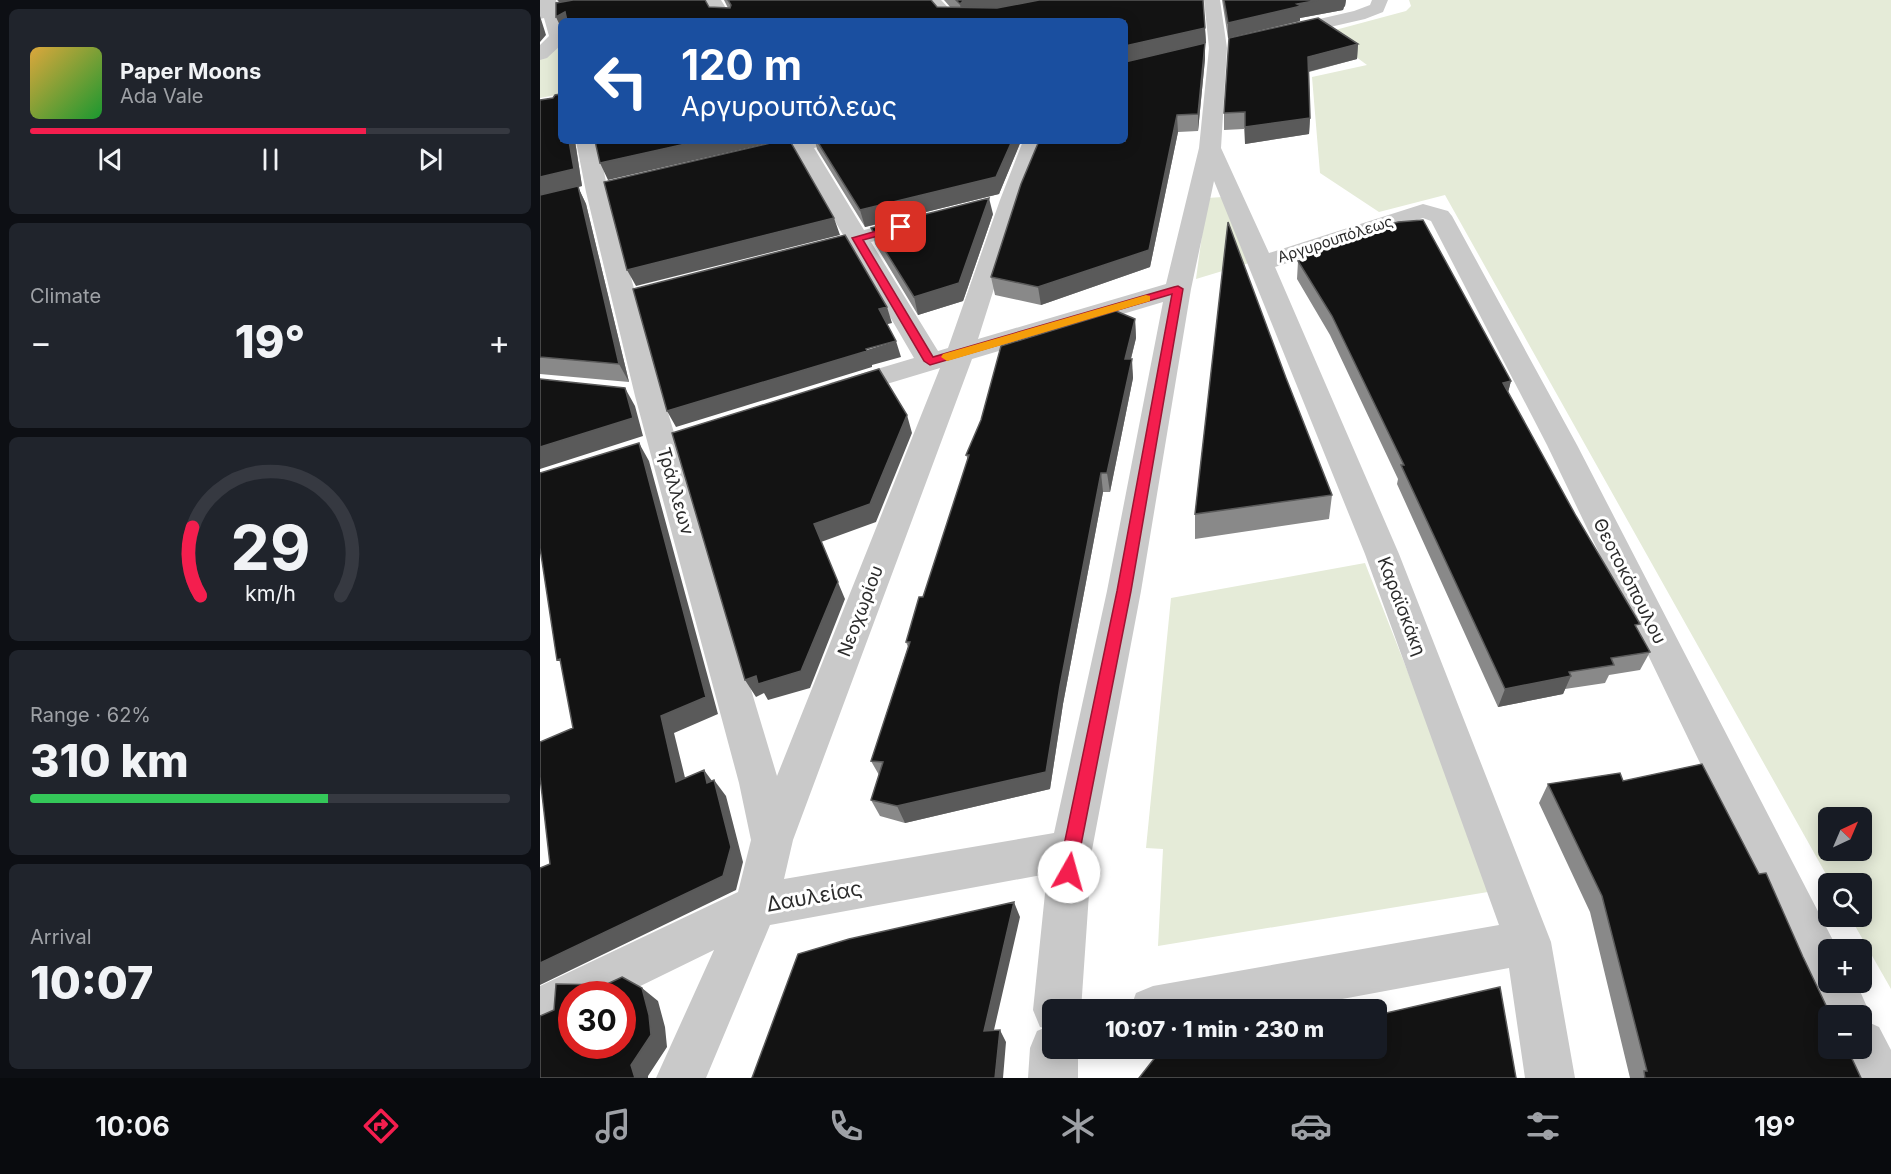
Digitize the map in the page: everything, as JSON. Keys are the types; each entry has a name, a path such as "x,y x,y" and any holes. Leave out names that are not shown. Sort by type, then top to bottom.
{"street":[{"path":"540,54 552,45 558,36 546,9 621,0"},
{"path":"615,18 637,0"},
{"path":"714,0 723,18"},
{"path":"931,0 949,18"},
{"path":"1058,999 1071,850 1124,591 1178,289 1210,148 1218,48 1212,0"},
{"path":"1262,38 1359,15 1377,9 1380,0"},
{"name":"Τράλλεων","path":"588,144 597,192 635,296 638,395 663,444 759,783 772,840"},
{"path":"733,160 798,144"},
{"path":"807,144 857,238 945,357"},
{"name":"Νεοχωρίου","path":"681,1078 756,906 772,840 1000,203 1032,144"},
{"name":"Καραϊσκάκη","path":"1210,148 1261,263 1382,554 1528,942 1550,1078"},
{"name":"Θεοτοκόπουλου","path":"1410,215 1423,211 1431,212 1440,216 1444,223 1562,445 1818,958"},
{"name":"Αργυρουπόλεως","path":"1261,263 1410,215"},
{"path":"779,259 934,219"},
{"path":"819,396 1178,289"},
{"name":"Δαυλείας","path":"602,981 756,906 1071,850"},
{"path":"1214,999 1528,942"},
{"name":"Δαυλείας","path":"540,1011 558,1002"},
{"path":"1053,1078 1054,1059"},
{"path":"1870,1059 1879,1078"}],"green space":[{"path":"1409,0 1891,0 1891,989 1872,956 1872,939 1863,939 1856,927 1872,927 1872,873 1825,873 1819,861 1872,861 1872,807 1818,807 1818,860 1445,195 1379,212 1320,173 1312,77 1367,65 1324,33 1406,11 1411,6"},
{"path":"558,42 558,95 540,98 540,56"},
{"path":"1223,197 1249,263 1196,279 1207,198"},
{"path":"1365,563 1494,891 1158,946 1163,849 1146,848 1171,598"}],"building":[{"path":"573,0 705,0 709,7 730,8 728,0 931,0 937,7 997,8 1039,0 1203,0 1205,28 1128,45 1128,18 566,18 565,12 556,17 556,3"},
{"path":"1224,0 1319,0 1228,23"},
{"path":"1318,18 1358,44 1308,57 1310,118 1245,127 1245,112 1224,113 1229,38"},
{"path":"1205,43 1198,114 1177,115 1149,250 1038,287 991,277 1021,184 1038,144 1128,144 1128,61"},
{"path":"558,94 558,144 570,144 574,169 540,177 540,100 553,98"},
{"path":"596,144 686,144 600,163"},
{"path":"766,144 792,144 834,218 627,270 604,182"},
{"path":"819,144 1011,144 996,177 860,210"},
{"path":"578,186 619,364 540,357 540,195"},
{"path":"989,198 959,283 914,297 871,228"},
{"path":"1423,220 1511,381 1503,383 1576,516 1640,624 1635,625 1650,652 1611,658 1614,665 1569,672 1571,676 1505,689 1401,465 1404,465 1332,316 1298,261 1306,259 1303,252 1398,222"},
{"path":"1228,222 1332,495 1195,514"},
{"path":"845,235 887,307 879,309 896,341 667,411 633,289"},
{"path":"1116,311 1135,319 1125,359 1132,359 1107,473 1101,473 1046,772 897,806 871,800 883,762 871,761 910,642 906,642 919,597 923,597 969,455 966,455 981,420 1001,346"},
{"path":"879,369 907,415 870,504 814,524 838,582 801,671 758,684 756,676 745,680 672,433"},
{"path":"540,379 625,388 633,418 540,447"},
{"path":"639,443 706,697 661,716 676,782 704,770 707,783 714,780 731,847 723,876 540,963 540,868 550,864 540,777 540,742 573,728 560,659 557,660 540,548 540,473"},
{"path":"1702,764 1759,874 1766,873 1818,993 1826,1005 1818,1005 1818,1059 1852,1059 1861,1078 1645,1078 1644,1071 1647,1071 1602,896 1548,784 1620,773 1623,781"},
{"path":"1014,902 984,1031 1000,1030 995,1078 752,1078 798,954 849,939"},
{"path":"622,977 629,981 614,981"},
{"path":"556,984 558,984 558,1059 635,1059 631,1065 635,1078 540,1078 540,1016 554,1010"},
{"path":"636,985 642,988 651,1035 636,1058"},
{"path":"1500,987 1516,1078 1139,1078 1154,1059 1387,1059 1387,1013"}],"slow traffic":[{"path":"947,357 1146,298"}],"route":[{"path":"901,227 857,238 930,361 1178,289 1124,591 1071,850 1069,872"}]}
